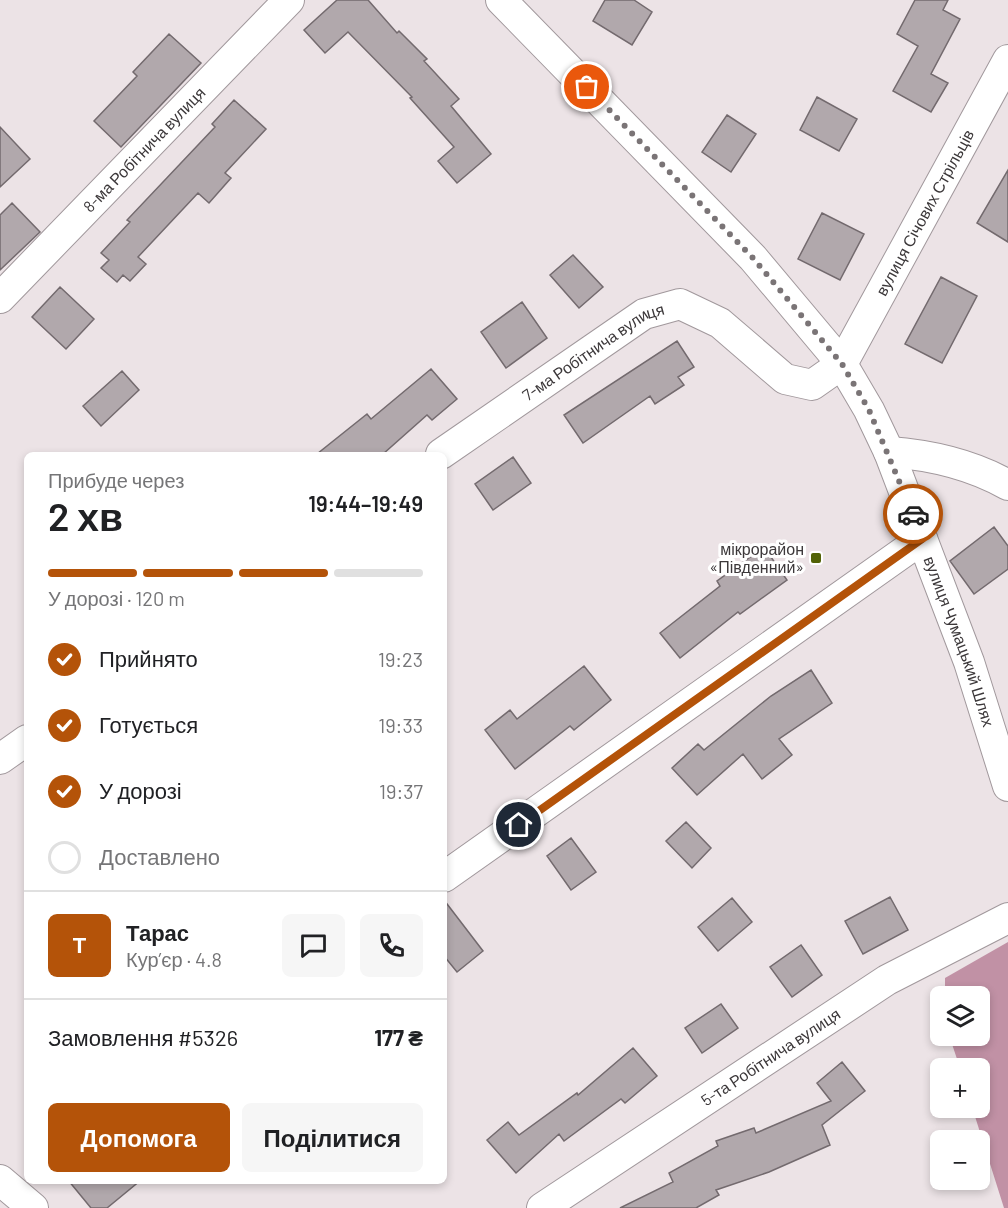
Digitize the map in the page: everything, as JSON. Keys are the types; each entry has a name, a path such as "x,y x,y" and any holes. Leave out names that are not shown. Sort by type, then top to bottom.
{"street":[{"name":"8-ма Робітнича вулиця","path":"0,298 289,0"},
{"name":"вулиця Чумацький Шлях","path":"518,6 753,258 842,364 869,410 889,452 969,662 1008,786"},
{"name":"вулиця Січових Стрільців","path":"842,364 1008,60"},
{"name":"7-ма Робітнича вулиця","path":"444,452 644,314 680,304 720,323 785,379 812,385 842,364"},
{"path":"889,452 923,454 967,466 1008,485"},
{"path":"447,875 922,539"},
{"path":"0,759 24,742"},
{"name":"5-та Робітнича вулиця","path":"542,1208 887,980 1008,918"},
{"path":"9,1183 33,1208"}],"shaded area":[{"path":"1008,942 1008,1208 1004,1208 990,1164 990,1130 979,1130 975,1118 990,1118 990,1058 957,1058 953,1046 990,1046 990,986 945,986 945,978"}],"building":[{"path":"337,0 368,0 397,33 399,31 427,59 424,61 459,99 451,106 491,154 457,183 438,161 454,147 410,98 412,97 348,32 325,53 304,30"},
{"path":"605,0 634,0 652,12 632,45 593,21"},
{"path":"915,0 948,0 943,10 960,19 931,74 948,83 931,112 893,91 918,46 897,34"},
{"path":"169,34 201,63 121,147 94,121 137,76 133,72"},
{"path":"817,97 857,119 839,151 800,130"},
{"path":"234,100 266,129 225,173 231,178 209,203 198,193 138,257 146,264 130,281 123,275 117,282 101,268 109,260 101,253 130,222 127,220 215,127 212,124"},
{"path":"727,115 756,134 731,172 702,152"},
{"path":"0,127 30,159 0,187"},
{"path":"1008,170 1008,242 977,223"},
{"path":"12,203 40,232 0,270 0,215"},
{"path":"822,213 864,234 840,280 798,259"},
{"path":"573,255 603,287 579,308 550,275"},
{"path":"941,277 977,296 942,363 905,344"},
{"path":"60,287 94,319 66,349 32,317"},
{"path":"522,302 547,338 506,368 481,332"},
{"path":"677,341 694,367 678,377 684,385 655,404 650,396 583,443 564,415"},
{"path":"431,369 457,399 432,420 427,415 385,452 320,452 367,414 371,419"},
{"path":"122,371 139,390 101,426 83,406"},
{"path":"513,457 531,483 493,510 475,484"},
{"path":"994,527 1008,546 1008,569 974,594 950,561"},
{"path":"764,547 787,580 740,614 738,612 680,658 660,633 720,586 717,581"},
{"path":"584,666 611,700 574,730 570,726 515,769 485,730 510,710 517,719"},
{"path":"811,670 832,703 779,739 792,755 762,779 743,754 697,795 672,768 698,744 704,750 771,696"},
{"path":"686,822 711,848 692,868 666,841"},
{"path":"571,838 596,872 571,890 547,856"},
{"path":"890,897 908,930 863,954 845,921"},
{"path":"732,898 752,922 718,951 698,927"},
{"path":"447,904 483,951 457,972 447,960"},
{"path":"801,945 822,975 792,997 770,967"},
{"path":"721,1004 738,1028 702,1053 685,1028"},
{"path":"633,1048 657,1076 625,1103 621,1099 564,1141 559,1134 516,1173 487,1140 508,1122 519,1135 577,1093 578,1095"},
{"path":"842,1062 865,1091 822,1125 830,1145 769,1172 716,1190 719,1195 696,1208 620,1208 673,1182 669,1173 718,1146 716,1141 754,1128 756,1133 831,1101 817,1083"},
{"path":"71,1184 136,1184 107,1208 91,1208"}],"way so far":[{"path":"587,87 753,258 842,364 869,410 889,452 913,514"}],"place":[{"name":"мікрорайон «Південний»","path":"816,558"}],"route":[{"path":"519,825 922,539 913,514"}]}
